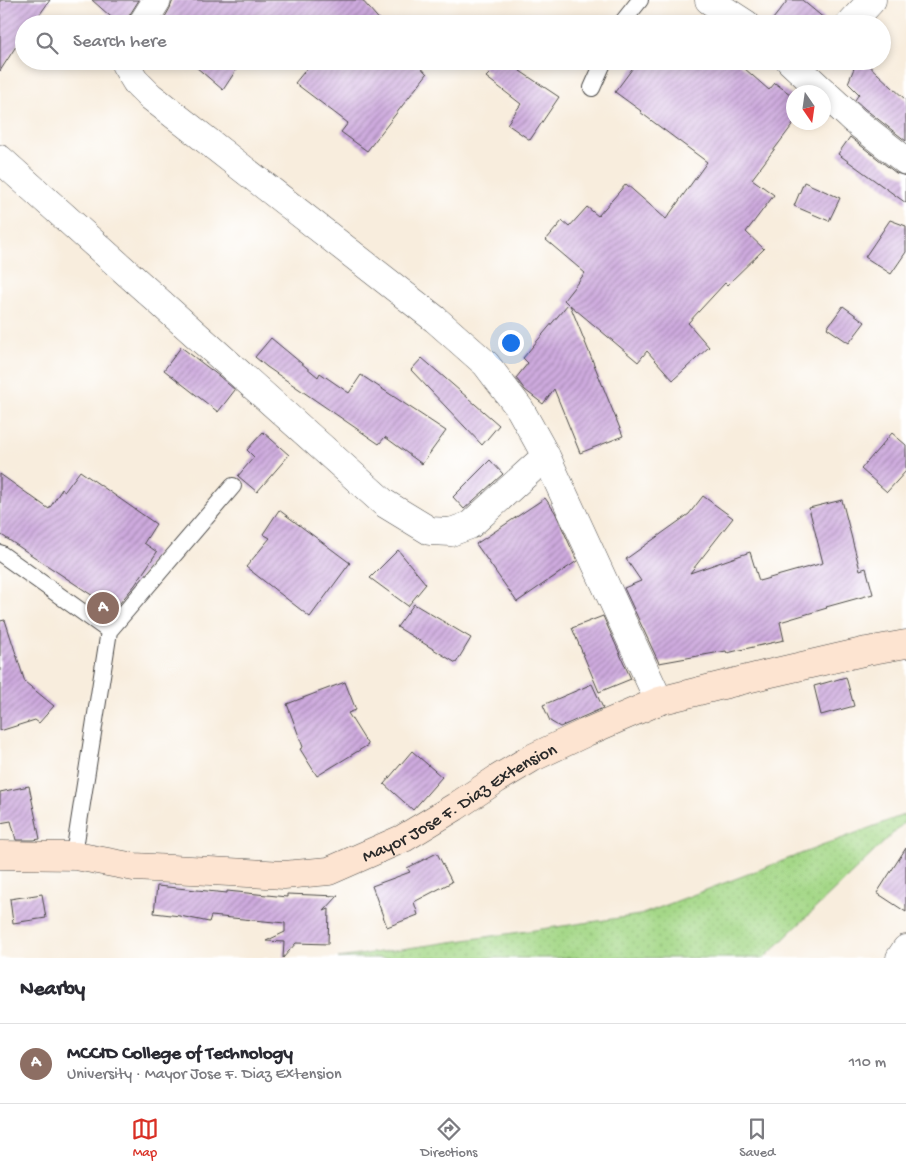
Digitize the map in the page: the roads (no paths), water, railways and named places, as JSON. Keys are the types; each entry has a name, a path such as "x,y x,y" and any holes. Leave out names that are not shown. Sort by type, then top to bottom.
{"street":[{"path":"148,15 157,0"},
{"path":"709,0 732,15"},
{"path":"858,15 872,0"},
{"path":"129,70 136,82 150,96 434,319 486,364 520,409 546,456 659,701"},
{"path":"808,70 855,121 906,161"},
{"path":"0,159 384,503 430,531 451,532 470,525 546,456"},
{"name":"Mayor Jose F. Diaz Extension","path":"0,855 76,856 143,867 284,875 329,871 404,838 532,758 659,701 767,674 906,644"},
{"path":"900,958 906,949"}],"lane":[{"path":"628,15 640,0"},
{"path":"592,88 600,70"},
{"path":"76,856 75,848 109,631 233,486"},
{"path":"0,553 109,631"}],"place":[{"name":"MCCID College of Technology","path":"103,608"}]}
